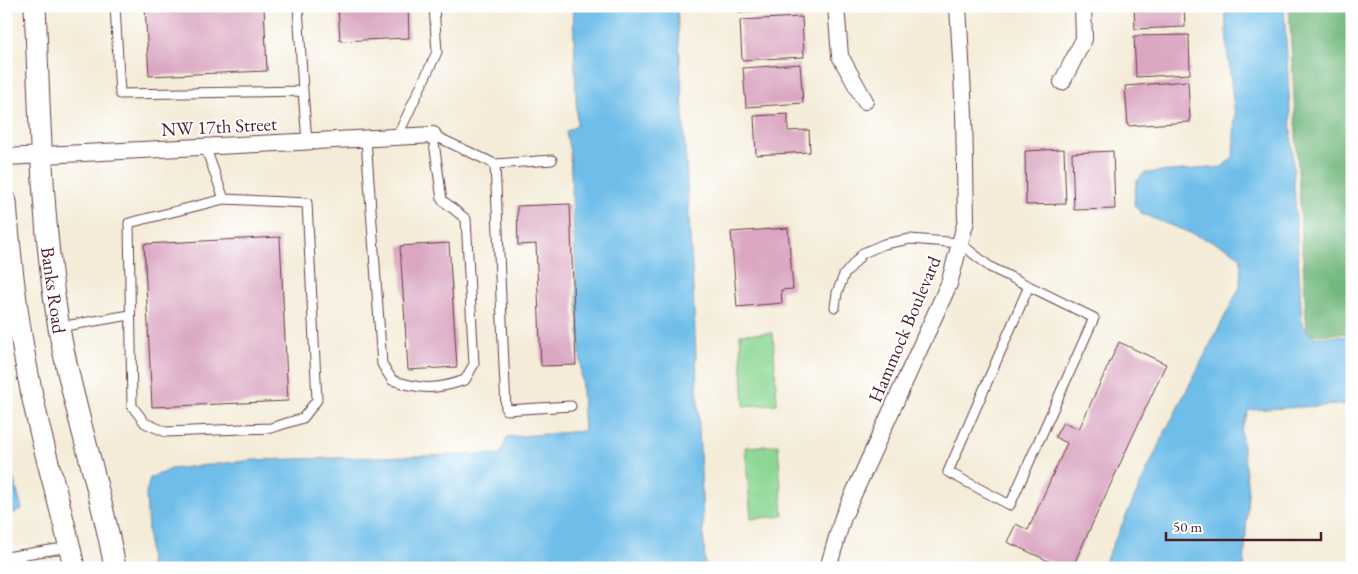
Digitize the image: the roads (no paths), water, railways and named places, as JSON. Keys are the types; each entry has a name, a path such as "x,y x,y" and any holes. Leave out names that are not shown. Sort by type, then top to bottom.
{"street":[{"name":"Banks Road","path":"34,6 45,224 59,327 70,386 115,568"},
{"path":"836,6 840,56 865,101"},
{"name":"Hammock Boulevard","path":"828,568 843,516 949,284 966,221 964,113 958,6"},
{"path":"1062,82 1084,39 1083,6"},
{"name":"NW 17th Street","path":"6,157 433,136"},
{"name":"Banks Road","path":"6,202 10,261 21,338 36,414 66,524 74,568"}],"lane":[{"path":"115,6 120,94 303,91"},
{"path":"298,6 307,142"},
{"path":"398,137 437,52 434,6"},
{"path":"366,139 382,364 392,380 413,387 444,387 466,380 474,364 466,220 442,200 433,136"},
{"path":"433,136 496,164 552,160"},
{"path":"205,146 224,199"},
{"path":"496,164 506,410 572,406"},
{"path":"224,199 307,203 317,400 303,418 272,428 166,432 145,423 132,406 129,223 224,199"},
{"path":"835,307 837,293 844,276 864,253 884,244 910,239 960,242 990,268 1029,286 1094,318 1010,505 948,472 1029,286"},
{"path":"59,327 130,315"},
{"path":"6,557 70,547"},
{"path":"21,555 22,568"}],"water":[{"path":"573,6 677,6 693,286 705,568 150,568 146,494 150,478 171,469 254,460 501,454 507,437 584,431 570,153 566,132 577,125"},
{"path":"1225,6 1284,6 1302,324 1313,337 1352,336 1352,404 1249,410 1241,430 1248,492 1244,568 1102,568 1164,434 1240,287 1241,257 1226,247 1142,214 1134,205 1136,182 1144,173 1222,167 1233,157 1235,116 1227,47"},
{"path":"6,477 13,477 22,509 6,517"}]}
